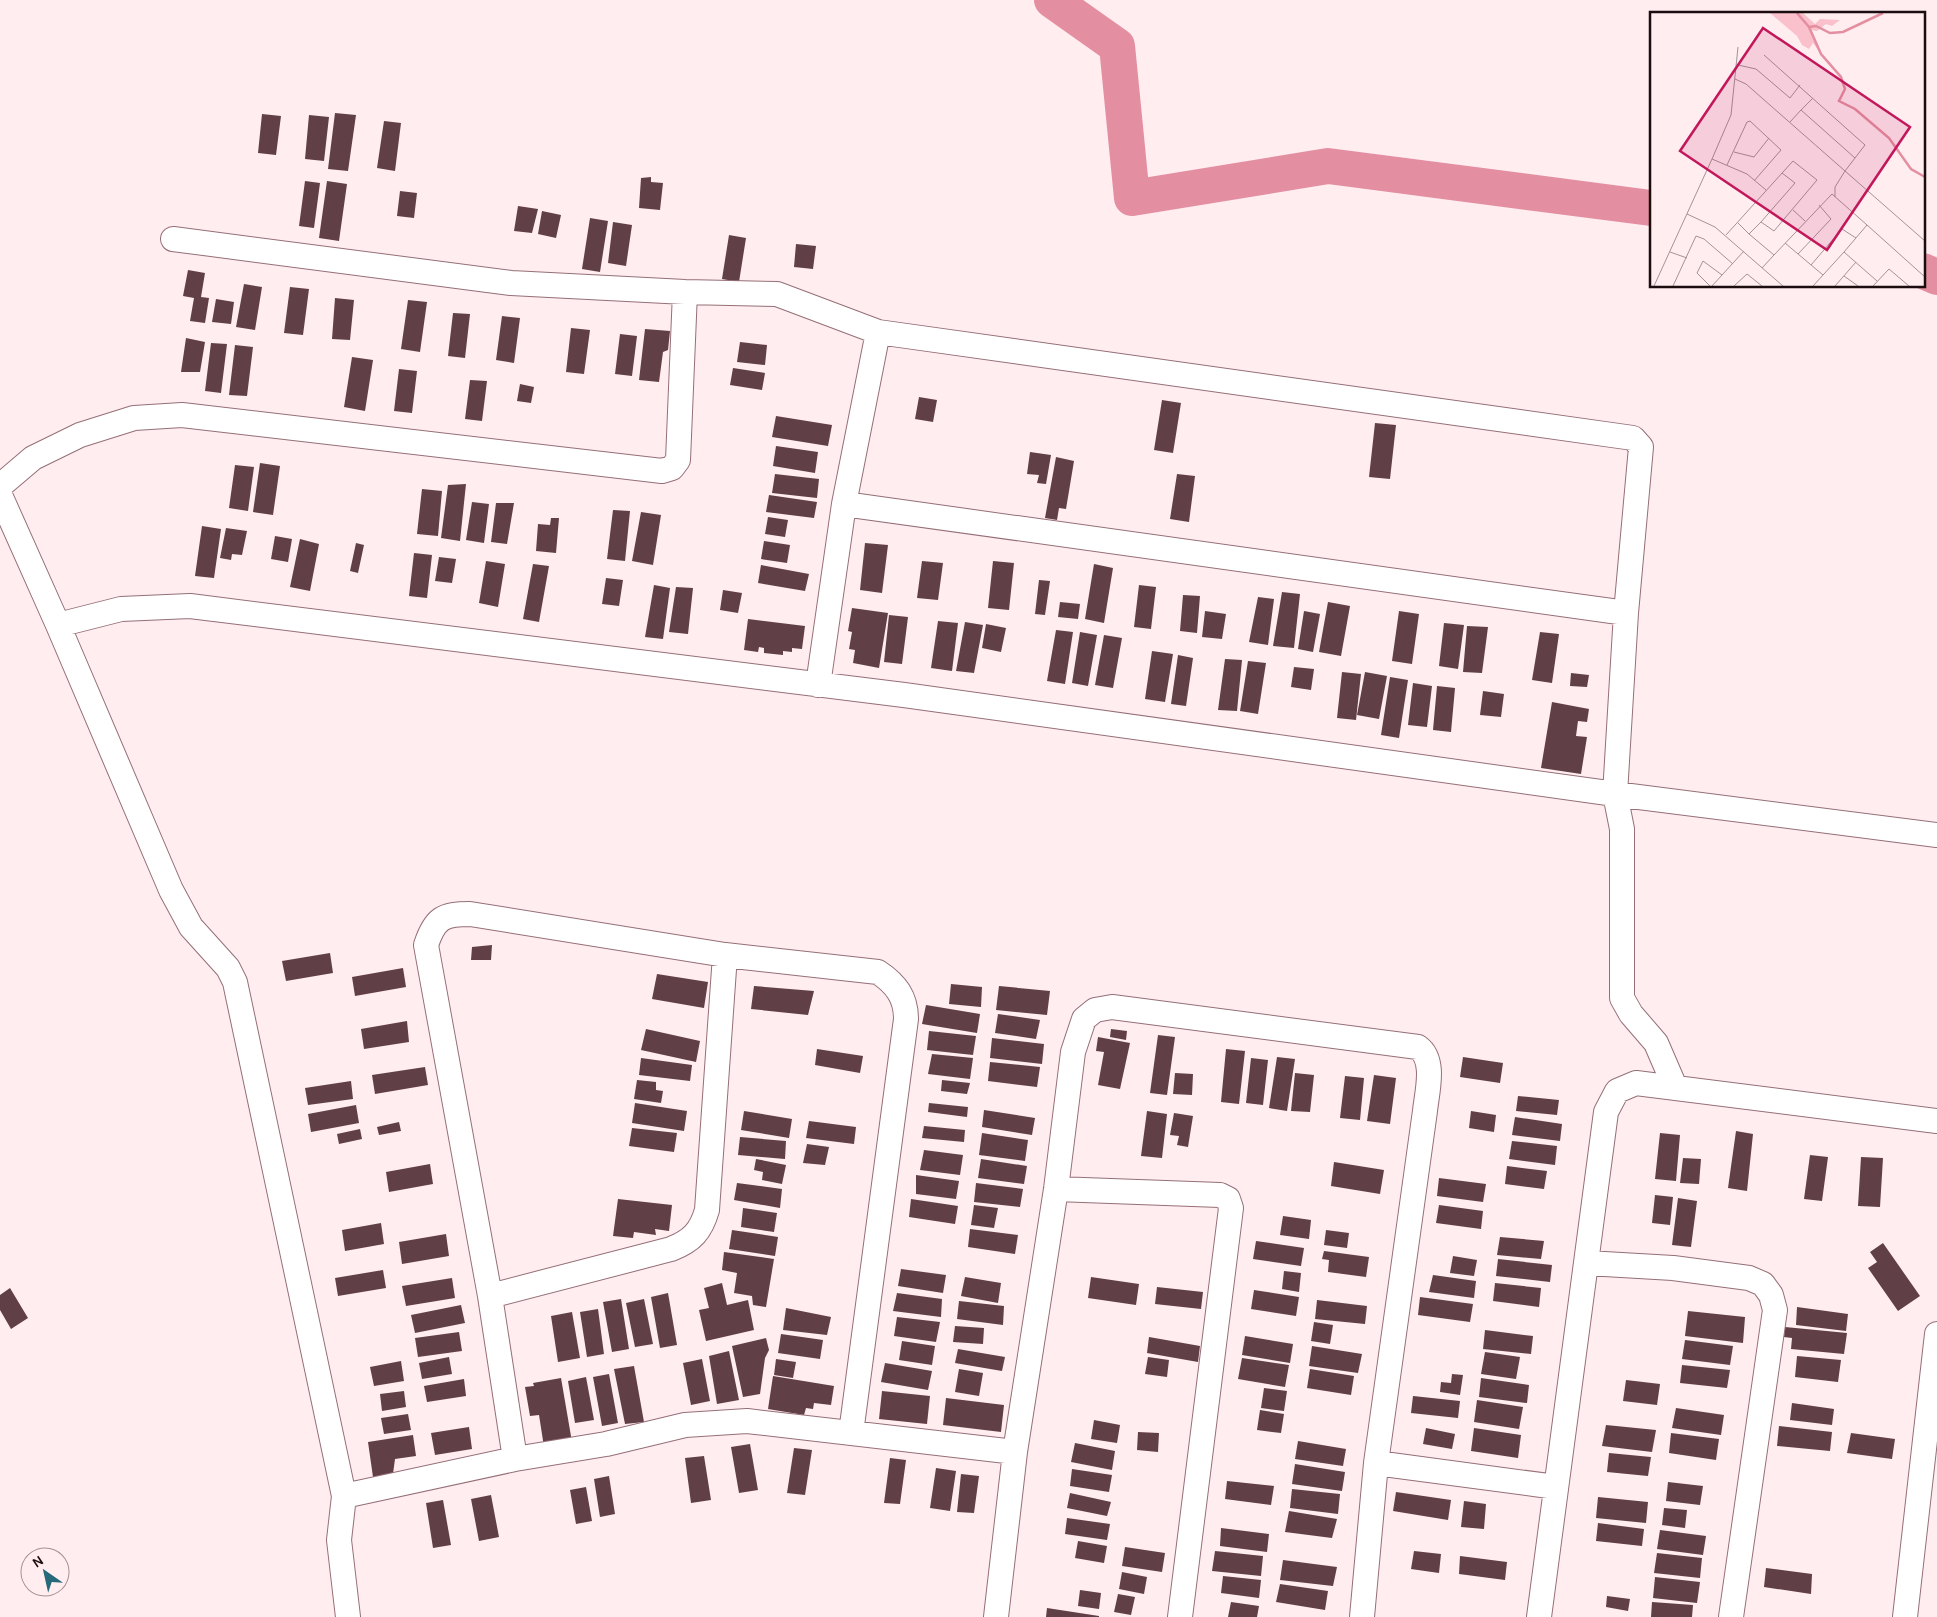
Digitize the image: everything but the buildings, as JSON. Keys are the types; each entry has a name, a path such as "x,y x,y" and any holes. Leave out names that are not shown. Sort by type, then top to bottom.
{"street":[{"path":"173,238 511,283 685,292 777,294 878,332 1633,438 1641,448 1626,613 1615,794 1622,829 1622,998 1630,1014 1656,1043 1675,1087"},
{"path":"0,486 33,458 80,435 134,418 182,416 662,471 672,468 678,460 685,292"},
{"path":"818,684 844,504 878,332"},
{"path":"0,495 58,624 171,890 191,927 221,959 235,982 344,1496 339,1540 348,1617"},
{"path":"844,504 1626,613"},
{"path":"58,624 121,609 190,606 818,684 1615,794 1937,835"},
{"path":"515,1459 490,1296 426,945 430,930 438,920 451,914 470,914 725,955 878,972 890,980 899,991 906,1005 906,1019 850,1433"},
{"path":"490,1296 671,1249 693,1238 702,1226 706,1210 725,955"},
{"path":"996,1617 1016,1452 1056,1189 1073,1052 1084,1018 1095,1010 1112,1007 1418,1046 1423,1050 1429,1064 1426,1110 1376,1464 1362,1617"},
{"path":"1539,1617 1606,1112 1617,1091 1636,1083 1937,1122"},
{"path":"1056,1189 1220,1195 1228,1199 1230,1208 1180,1617"},
{"path":"1587,1263 1673,1268 1748,1278 1762,1284 1771,1295 1775,1310 1731,1617"},
{"path":"1905,1617 1937,1334"},
{"path":"344,1496 515,1459 606,1444 685,1426 747,1421 1016,1452"},
{"path":"1376,1464 1556,1488"}],"waterway":[{"path":"1052,0 1117,46 1132,198 1328,166 1650,208"},
{"path":"1924,271 1937,277"}]}
